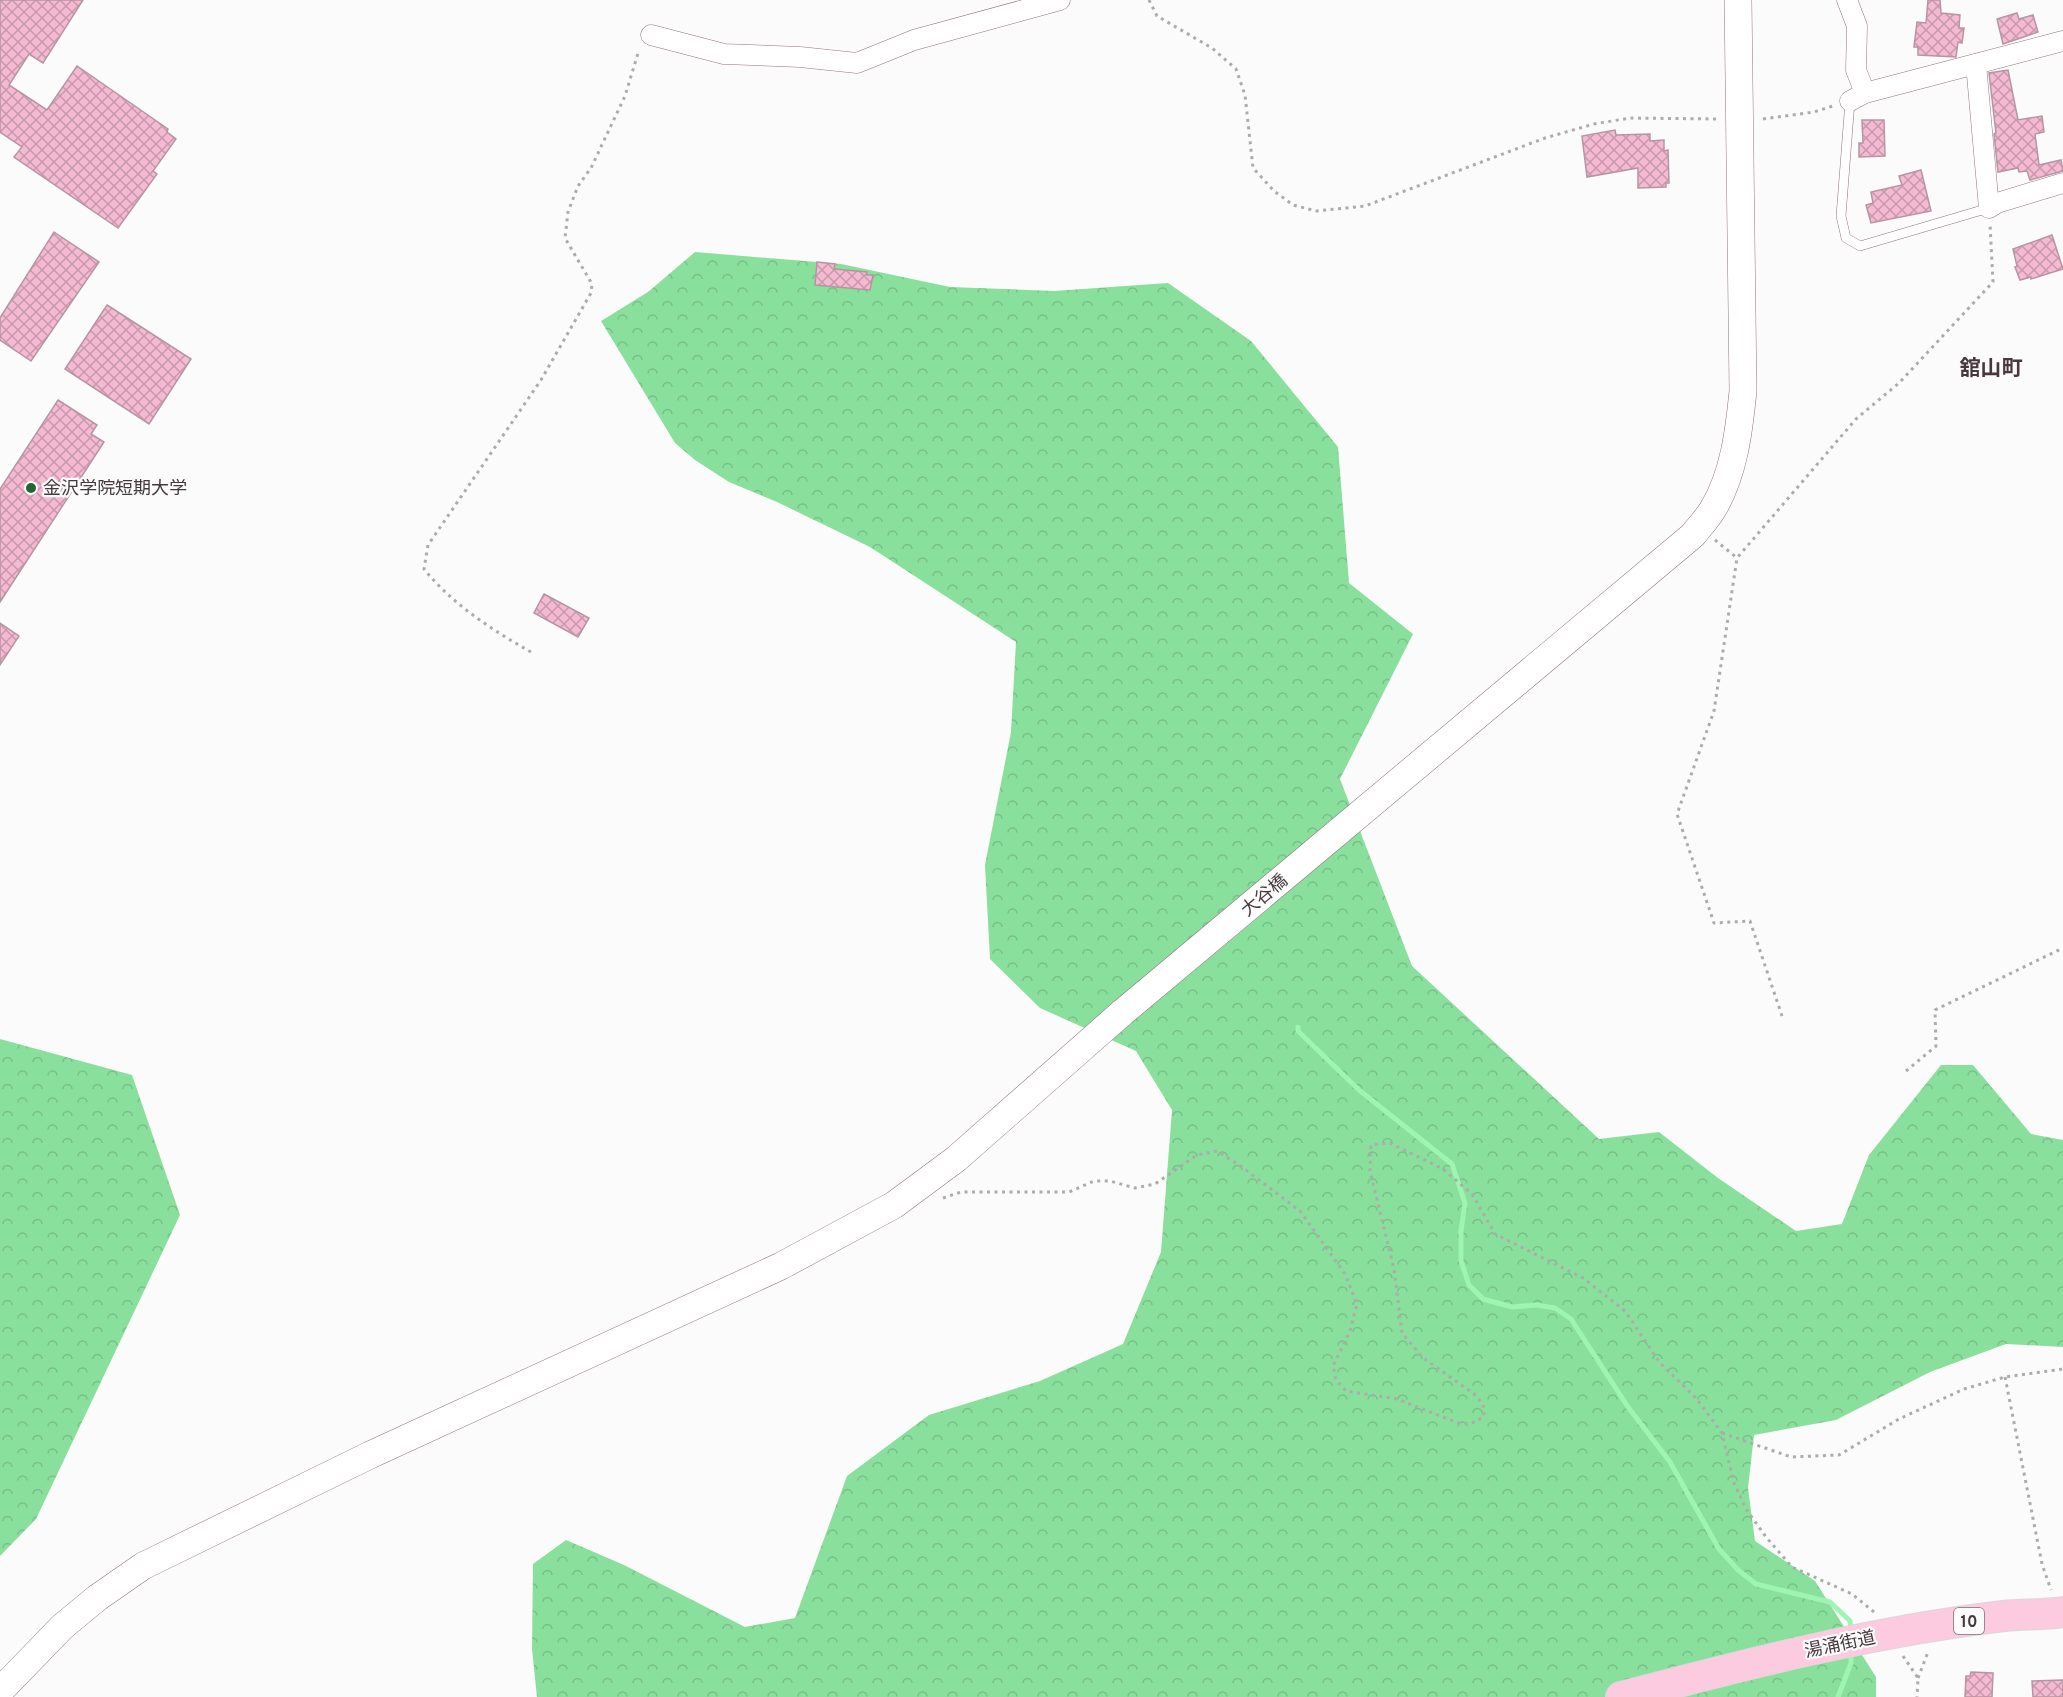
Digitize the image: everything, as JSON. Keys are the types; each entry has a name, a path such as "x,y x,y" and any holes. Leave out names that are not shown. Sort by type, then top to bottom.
{"main road":[{"name":"湯涌街道","path":"1621,1697 1884,1633 2005,1616 2061,1613"}],"street":[{"path":"651,35 724,54 800,57 856,63 914,40 1060,0"},
{"name":"大谷橋","path":"0,1691 62,1627 97,1598 143,1566 370,1455 781,1266 894,1204 956,1159 1123,1012 1693,535 1713,510 1726,478 1739,433 1743,391 1738,0"},
{"path":"1847,0 1857,26 1858,97 2063,41"},
{"path":"1976,64 1989,215"},
{"path":"1989,215 1997,203 2063,183"}],"lane":[{"path":"1858,97 1842,216 1846,238 1860,246 1989,215"}],"path":[{"path":"1149,0 1157,16 1212,48 1236,69 1245,95 1253,168 1274,190 1293,205 1316,211 1365,206 1545,138 1594,124 1630,118 1758,120 1814,112 1858,97"},
{"path":"531,652 504,637 441,590 424,569 428,545 541,380 591,293 592,284 565,238 568,212 578,186 591,168 625,96 639,51 651,35"},
{"path":"1782,1016 1750,921 1714,923 1677,814 1714,711 1737,558 1856,419 1899,383 1993,282 1989,215"},
{"path":"1906,1071 1936,1046 1935,1010 2063,948"},
{"path":"941,1198 961,1192 1069,1192 1095,1180 1110,1181 1135,1188 1155,1184 1197,1155 1217,1151 1300,1211 1346,1274 1357,1304 1350,1331 1333,1366 1335,1380 1346,1390 1397,1399 1461,1424 1476,1422 1484,1416 1483,1404 1474,1394 1422,1357 1402,1333 1394,1269 1370,1171 1371,1144 1390,1143 1443,1169 1472,1194 1495,1234 1583,1278 1625,1311 1660,1364 1696,1398 1722,1433 1734,1483 1746,1509 1792,1567 1852,1594 1918,1678 1917,1697"},
{"path":"1722,1433 1791,1457 1839,1455 1899,1419 1964,1389 2006,1377 2063,1369"},
{"path":"2006,1377 2043,1564 2061,1613"}],"green space":[{"path":"695,252 841,264 950,287 1054,291 1168,283 1251,341 1338,447 1349,583 1413,634 1340,779 1412,966 1599,1139 1659,1132 1718,1178 1796,1231 1842,1224 1869,1155 1941,1065 1973,1065 2031,1134 2063,1140 2063,1347 2006,1344 1930,1372 1836,1420 1754,1435 1748,1488 1755,1541 1815,1581 1876,1677 1876,1697 537,1697 532,1649 533,1564 566,1540 624,1565 745,1627 795,1618 847,1476 929,1415 1040,1381 1123,1344 1161,1252 1172,1110 1136,1051 1040,1008 990,959 985,865 1011,732 1016,642 870,547 777,502 729,482 695,460 675,443 601,321 648,292"},
{"path":"0,1039 132,1075 180,1215 36,1519 0,1556"}],"building":[{"path":"0,0 83,0 43,63 29,54 9,85 47,110 77,66 168,129 167,132 176,139 153,171 157,174 118,228 14,157 22,147 0,132"},
{"path":"1928,0 1940,0 1941,13 1960,15 1959,28 1964,28 1962,43 1958,42 1956,57 1918,55 1918,47 1914,47 1917,22 1926,23"},
{"path":"2017,13 2019,19 2033,15 2038,32 2003,44 1997,19"},
{"path":"2008,70 2018,120 2042,116 2044,132 2035,134 2039,165 2061,160 2063,171 2030,180 2027,171 2019,172 2018,168 1998,172 1989,73"},
{"path":"1862,120 1884,120 1885,156 1859,157 1859,143 1863,143"},
{"path":"1615,130 1616,135 1650,134 1650,141 1664,140 1664,151 1668,150 1669,183 1666,183 1666,187 1638,188 1638,168 1587,177 1582,136"},
{"path":"1921,170 1931,211 1871,223 1866,205 1873,203 1871,192 1902,185 1899,176"},
{"path":"54,232 99,262 31,361 0,340 0,318"},
{"path":"2052,235 2063,269 2020,280 2015,267 2017,266 2013,249"},
{"path":"817,262 835,264 834,269 867,272 867,275 873,275 870,290 815,285"},
{"path":"107,305 191,359 149,424 65,369"},
{"path":"58,400 97,425 91,434 104,442 0,602 0,489"},
{"path":"544,594 589,618 578,637 534,613"},
{"path":"0,623 19,636 0,665"},
{"path":"1971,1672 1993,1673 1992,1697 1965,1697 1966,1676 1970,1676"},
{"path":"2063,1680 2063,1697 2033,1697 2032,1681"}],"waterway":[{"path":"1298,1027 1298,1031 1359,1090 1452,1164 1465,1203 1461,1231 1461,1261 1469,1285 1483,1299 1512,1307 1537,1305 1555,1308 1571,1319 1628,1407 1670,1462 1719,1549 1738,1570 1756,1584 1830,1602 1850,1621 1851,1633"},
{"path":"1838,1697 1851,1663 1851,1652"}],"place":[{"name":"金沢学院短期大学","path":"31,488"}],"district":[{"name":"舘山町","path":"1991,368"}]}
